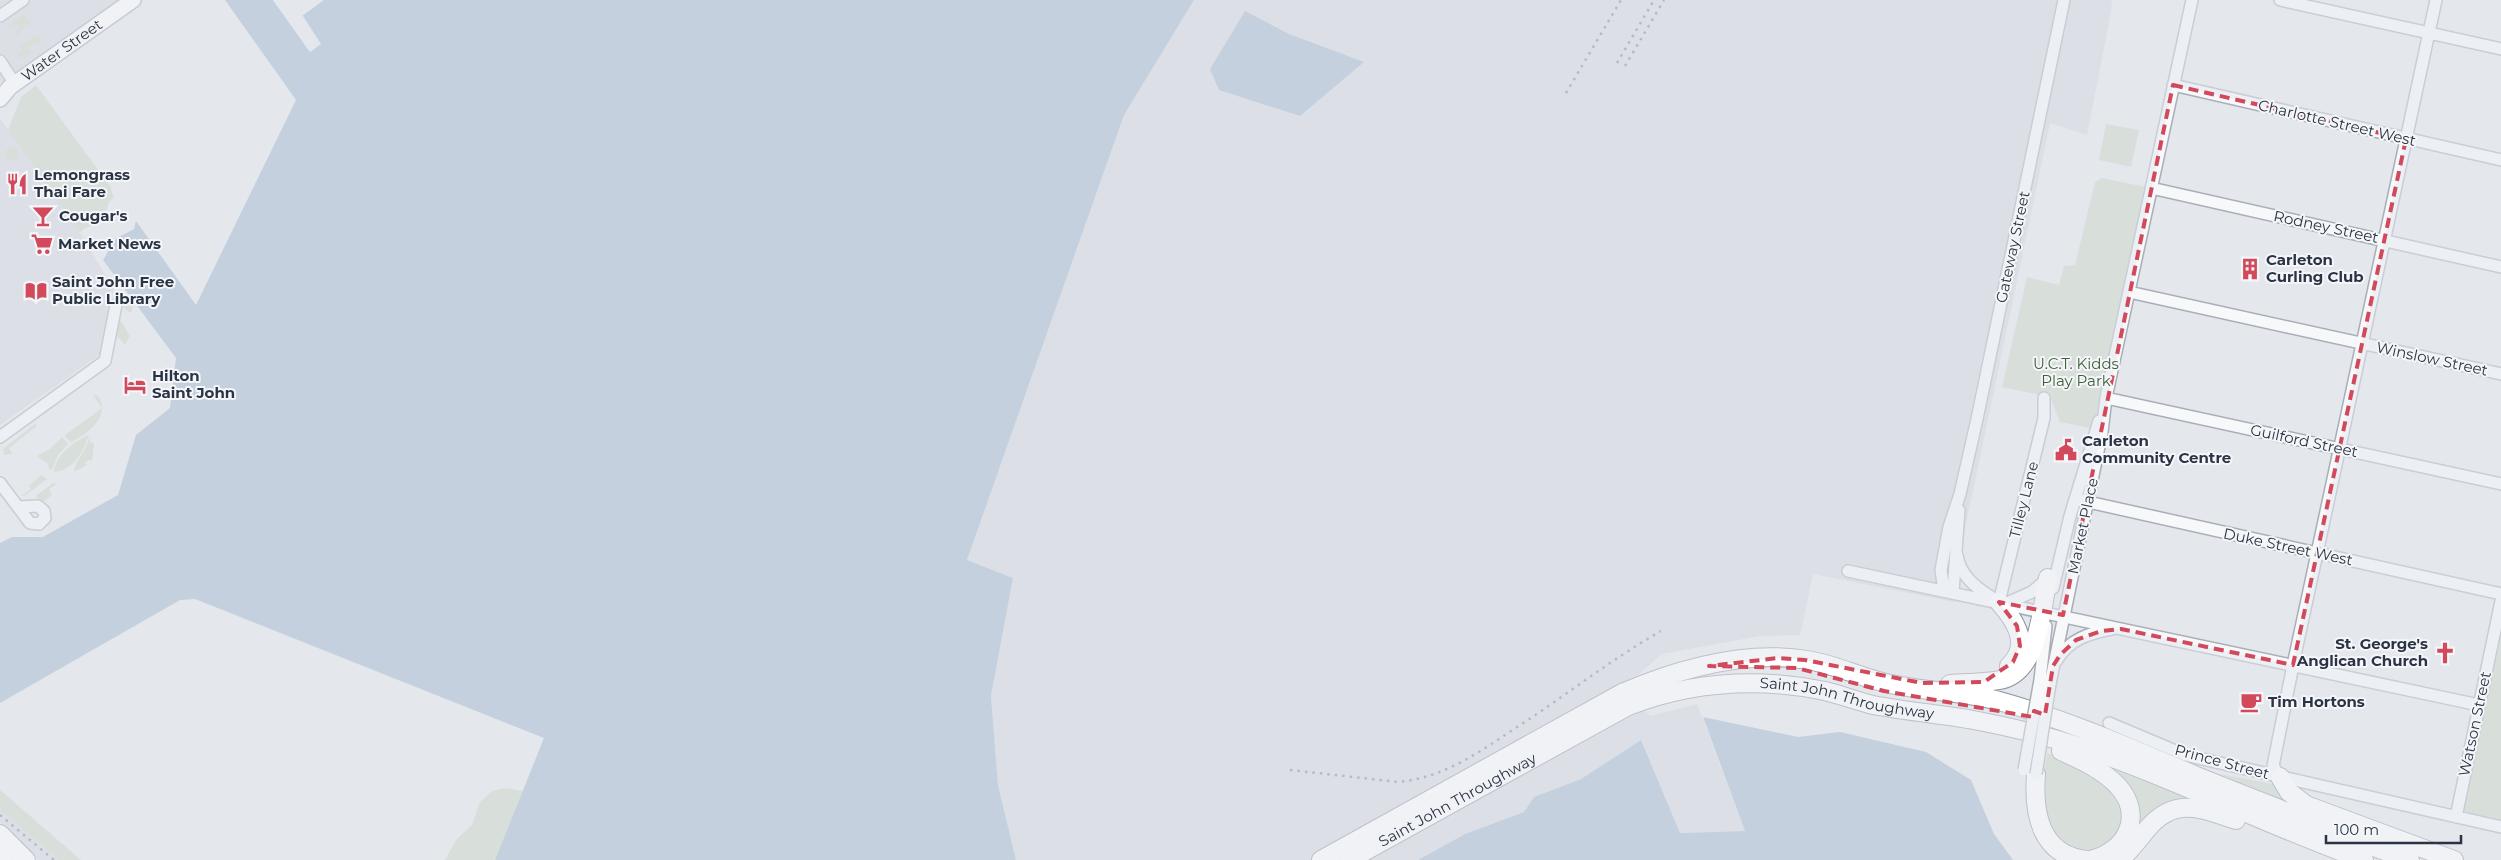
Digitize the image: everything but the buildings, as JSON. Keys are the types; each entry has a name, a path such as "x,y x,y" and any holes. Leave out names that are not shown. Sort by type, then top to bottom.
{"highway":[{"path":"1831,665 1898,680 1922,683 1984,682 2009,677 2024,666 2031,653 2044,611 2048,578"},
{"path":"1984,682 1998,675 2014,662 2020,646 2017,626 2003,602"},
{"name":"Saint John Throughway","path":"1321,860 1595,708 1654,688 1709,666 1749,658 1778,658 1805,660 1831,665 1886,683 1970,694 1998,700 2080,728 2410,860"},
{"name":"Saint John Throughway","path":"1709,666 1762,665 1797,668 1884,691 1994,707 2080,728"},
{"name":"Saint John Throughway","path":"1349,860 1654,688 1741,682 1780,684 1826,692 1873,705 2016,729 2079,746 2364,860"},
{"path":"2016,729 2097,769 2118,786 2130,809 2128,834 2111,853 2088,860 2066,854 2049,842 2042,830 2035,806 2030,772"},
{"path":"2030,772 2024,799 2031,830 2038,843 2055,860"},
{"path":"2280,777 2289,792 2306,805 2454,860"},
{"path":"2120,860 2165,812 2184,807 2210,812 2333,849"},
{"path":"0,834 26,860"},
{"path":"0,856 4,860"}],"main road":[{"name":"Water Street","path":"0,99 15,84 132,0"}],"street":[{"path":"0,16 23,0"},
{"name":"Gateway Street","path":"1949,591 1942,562 1949,527 1960,494 2064,0"},
{"path":"2105,403 2192,0"},
{"path":"2280,0 2323,4 2429,33 2501,49"},
{"path":"2280,777 2273,766 2293,665 2436,0"},
{"path":"0,61 15,84"},
{"name":"Charlotte Street West","path":"2173,85 2501,160"},
{"name":"Rodney Street","path":"2151,188 2501,267"},
{"name":"Winslow Street","path":"2129,292 2501,374"},
{"path":"0,436 105,361 116,305"},
{"name":"Tilley Lane","path":"2003,602 2044,418 2044,398"},
{"name":"Guilford Street","path":"2105,403 2340,448 2501,484"},
{"name":"Market Place","path":"2030,772 2045,682 2044,611 2095,429 2105,403"},
{"name":"Market Place","path":"2045,682 2054,666 2102,432 2105,403"},
{"path":"0,483 18,507"},
{"name":"Gateway Street","path":"1949,591 1956,546 1960,494"},
{"name":"Duke Street West","path":"2075,499 2501,594"},
{"path":"2003,602 2032,592 2048,578 2070,516"},
{"path":"1956,546 1958,560 1970,581 2003,602"},
{"path":"1848,571 2003,602 2479,705"},
{"name":"Watson Street","path":"2456,817 2501,601"},
{"path":"2054,666 2060,655 2076,640 2092,633 2117,628"},
{"name":"Prince Street","path":"2109,723 2184,754 2501,827"}],"highlighted area":[{"path":"2173,85 2406,139 2293,665 2121,629 2101,631 2076,640 2060,655 2053,666 2045,715 2034,711 2033,717 1884,691 1797,668 1709,666 1778,658 1805,660 1922,683 1984,682 2013,662 2020,646 2017,626 1999,602 2063,615"}],"shaded area":[{"path":"0,0 119,0 0,83"},
{"path":"1194,0 2112,0 2087,135 2050,123 1965,529 1954,602 1813,574 1800,635 1760,636 1662,654 1639,674 1643,709 1650,716 1697,704 1745,831 1680,833 1641,740 1581,779 1534,797 1524,812 1465,834 1418,860 1016,860 998,785 991,696 1013,578 967,560 1124,115"},
{"path":"0,118 80,233 114,289 102,353 0,425"},
{"path":"0,810 59,860 38,860 0,822"}],"green space":[{"path":"24,14 31,24 29,26 27,24 16,36 14,33 20,28 17,24 10,29 8,25"},
{"path":"38,35 42,43 38,45 36,42 28,48 32,53 23,58 19,57 17,54 23,49 20,45"},
{"path":"36,85 110,186 114,198 109,202 103,220 82,230 80,233 8,130 21,97"},
{"path":"2106,124 2139,130 2131,167 2099,160"},
{"path":"12,147 17,149 19,154 17,159 12,161 7,159 5,154 7,149"},
{"name":"U.C.T. Kidds Play Park","path":"2102,178 2151,188 2095,429 2060,422 2050,397 2002,387 2027,277 2059,285 2064,266 2075,265 2095,182"},
{"path":"125,297 133,306 131,313 123,306 122,299"},
{"path":"121,321 130,336 125,345 117,336 119,322"},
{"path":"93,395 98,396 102,403 102,408"},
{"path":"102,408 96,424 84,435 71,442 64,436"},
{"path":"35,424 37,426 9,448 12,454 4,455 3,449"},
{"path":"89,434 85,447 77,459 67,468 54,472 62,454"},
{"path":"90,435 90,442 94,443 92,461 89,460 85,463 87,465 74,472 76,463"},
{"path":"62,437 68,444 58,455 52,469 49,469 47,463 37,456 50,449"},
{"path":"41,475 47,479 26,495 21,496 31,489 29,486"},
{"path":"53,483 57,484 49,489 52,495 44,501 36,498 37,495"},
{"path":"2501,601 2501,827 2456,817"},
{"path":"2047,753 2080,765 2118,796 2124,820 2115,840 2092,853 2065,848 2045,821 2043,776"},
{"path":"2107,767 2201,803 2135,834"},
{"path":"2220,774 2279,785 2291,804"},
{"path":"506,788 524,791 495,860 445,860 457,839 472,825 480,802 492,791"},
{"path":"0,790 81,860 59,860 0,810"}],"water":[{"path":"225,0 273,0 310,52 320,44 302,16 324,0 1194,0 1124,115 967,560 1013,578 991,696 998,785 1016,860 495,860 544,738 195,599 180,600 0,703 0,543 12,537 43,537 118,495 136,435 170,408 176,358 103,260 115,241 134,229 136,221 196,305 296,100"},
{"path":"1245,11 1289,34 1364,62 1300,116 1219,90 1210,69"},
{"path":"1703,717 1798,737 1840,732 1926,752 1971,780 1994,834 2013,860 1418,860 1465,834 1524,812 1534,797 1581,779 1641,740 1680,833 1745,831"}],"pier":[{"path":"273,0 276,0 311,48 317,44 300,17 301,13 321,44 310,52"}],"railway":[{"path":"1566,93 1621,0"},
{"path":"1617,63 1654,0"},
{"path":"1625,66 1664,0"},
{"path":"1290,770 1398,782 1414,780 1445,770 1487,747 1661,631"},
{"path":"0,815 54,860"}],"place":[{"name":"Lemongrass Thai Fare","path":"17,184"},
{"name":"Cougar's","path":"43,216"},
{"name":"Market News","path":"42,244"},
{"name":"Carleton Curling Club","path":"2250,269"},
{"name":"Saint John Free Public Library","path":"36,291"},
{"name":"Hilton Saint John","path":"135,385"},
{"name":"Carleton Community Centre","path":"2066,450"},
{"name":"St. George's Anglican Church","path":"2445,653"},
{"name":"Tim Hortons","path":"2251,702"}]}
